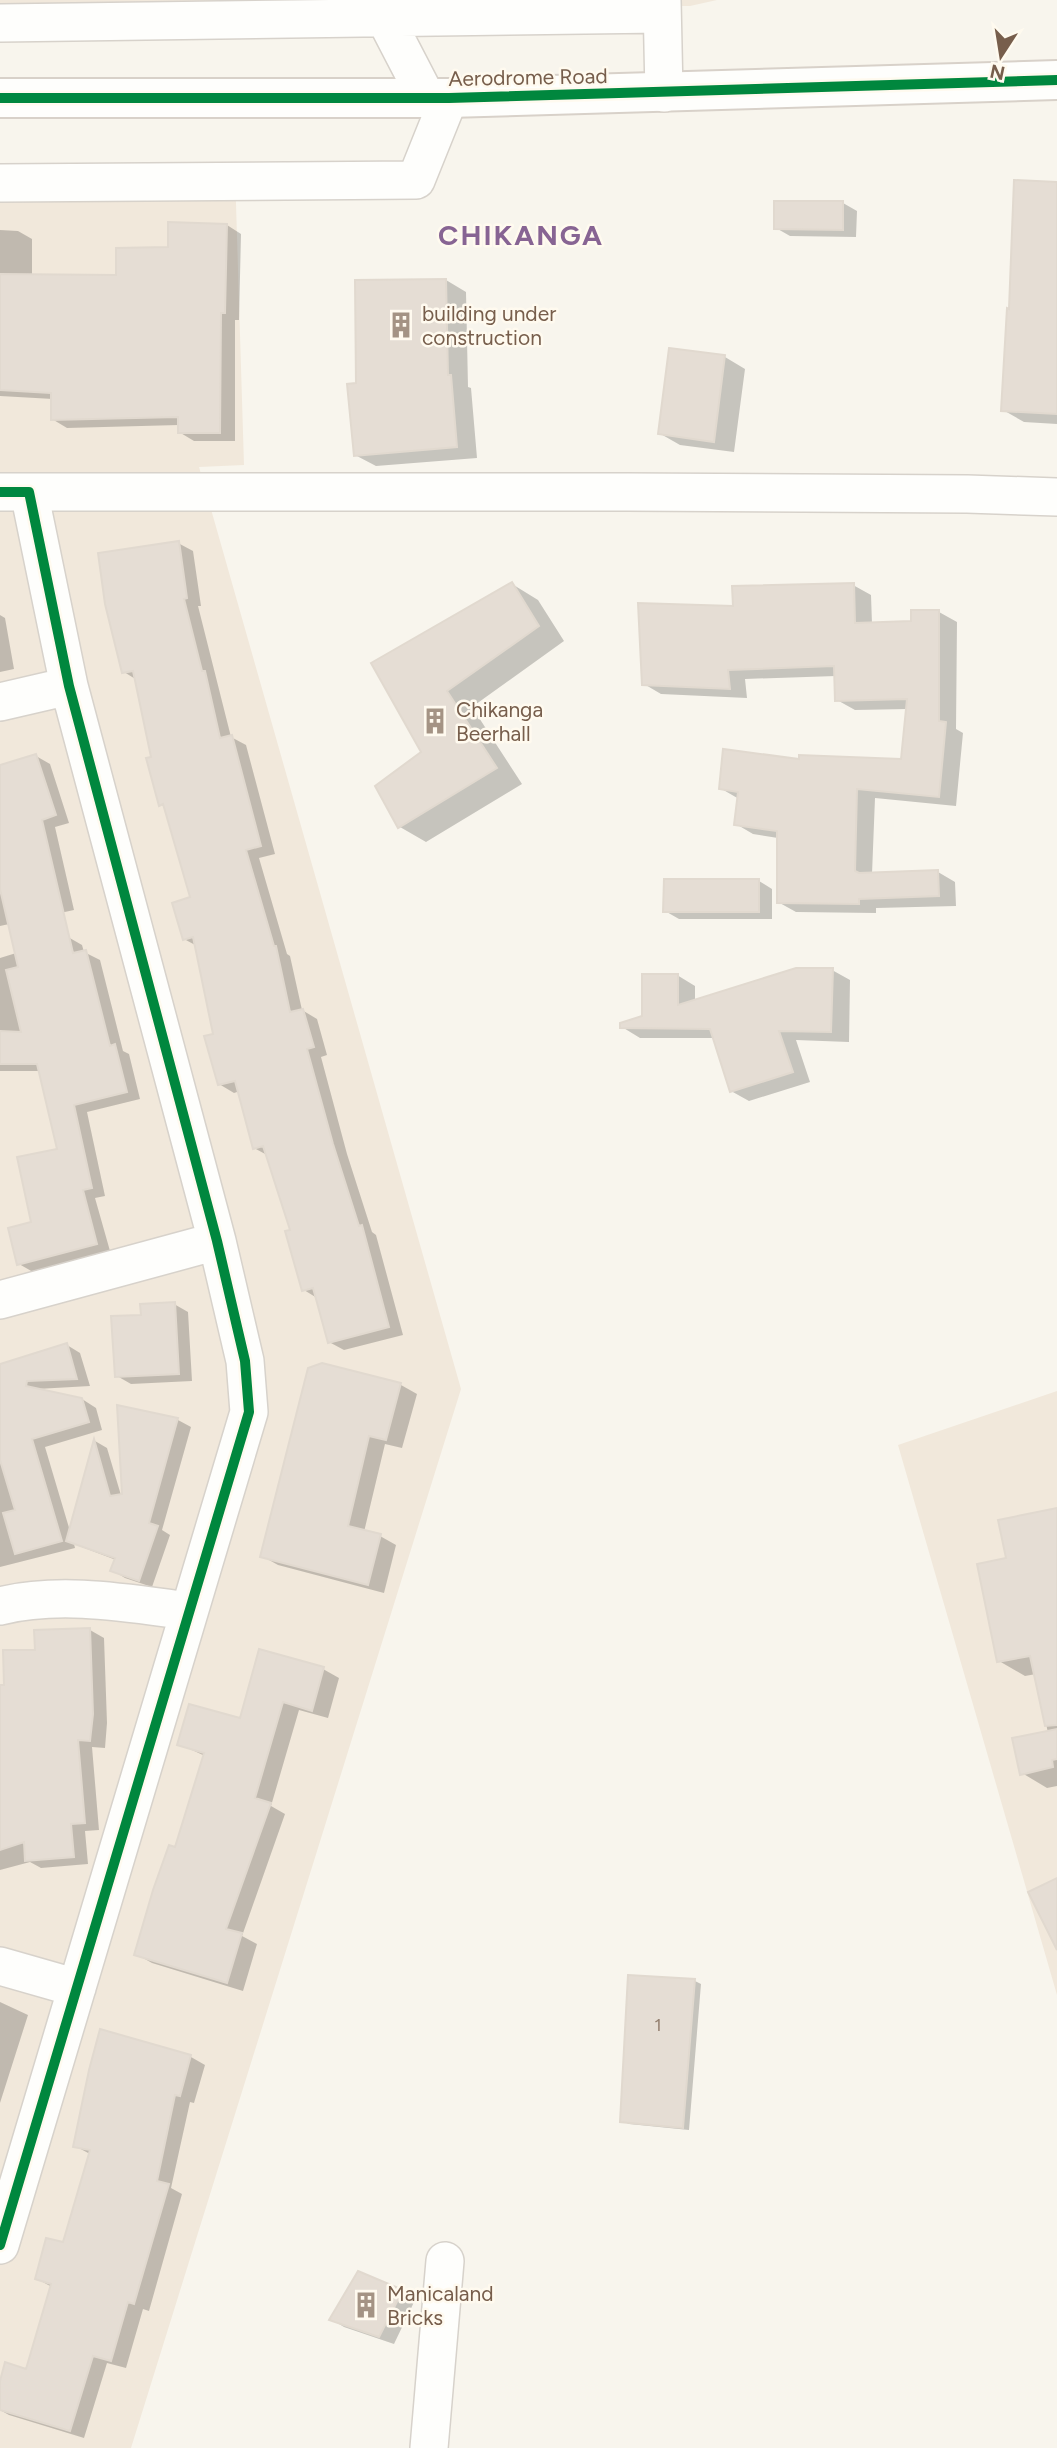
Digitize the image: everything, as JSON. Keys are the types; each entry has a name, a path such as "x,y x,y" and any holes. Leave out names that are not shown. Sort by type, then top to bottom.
{"street":[{"path":"0,23 385,18 662,7 664,93"},
{"path":"0,183 416,180 438,99 385,18"},
{"name":"Aerodrome Road","path":"0,98 438,99 1057,80"},
{"path":"0,2245 249,1412 244,1361 217,1241 15,492 667,492 1057,497"},
{"path":"0,702 69,686"},
{"path":"0,1300 217,1241"},
{"path":"0,1606 20,1601 101,1600 189,1611"},
{"path":"0,1966 77,1988"},
{"path":"429,2448 445,2261"}],"shaded area":[{"path":"0,0 717,0 690,6 0,8"},
{"path":"235,171 244,465 199,467 461,1389 131,2448 0,2448 0,175"},
{"path":"1057,1391 1057,1995 898,1445"}],"building":[{"path":"1014,180 1057,182 1057,414 1001,411 1007,308 1009,309"},
{"path":"774,201 843,201 843,230 774,229"},
{"path":"168,222 227,224 225,313 221,313 220,433 178,433 178,417 51,420 51,393 0,390 0,274 116,275 116,248 168,247"},
{"path":"446,279 448,375 451,375 457,447 354,456 347,384 356,383 355,280"},
{"path":"669,348 725,355 714,442 658,434"},
{"path":"179,541 187,598 184,599 202,671 205,671 220,738 232,735 261,846 246,850 276,946 290,1012 303,1009 314,1047 307,1049 333,1144 359,1226 362,1225 389,1327 328,1343 313,1288 302,1291 285,1231 290,1230 263,1146 253,1149 235,1081 218,1085 204,1036 213,1034 193,937 183,940 172,903 190,897 163,804 159,806 146,758 151,757 133,671 122,673 105,604 98,553"},
{"name":"Chikanga Beerhall","path":"512,582 539,626 447,691 497,768 398,828 375,786 421,752 371,663"},
{"path":"854,583 855,623 911,621 911,610 939,610 939,721 946,722 939,797 857,789 855,871 938,870 939,896 859,899 859,904 777,903 777,831 734,825 738,792 719,789 723,749 799,759 799,755 901,759 907,699 835,701 834,666 728,670 730,689 642,685 638,603 733,606 732,586"},
{"path":"36,754 56,815 42,820 73,953 86,950 110,1046 115,1044 127,1092 74,1105 92,1188 83,1190 97,1244 17,1265 8,1228 31,1222 17,1157 57,1149 37,1064 0,1064 0,1031 21,1032 6,970 18,967 0,889 0,765"},
{"path":"664,879 759,879 759,912 663,912"},
{"path":"796,968 833,968 831,1032 779,1031 793,1072 730,1092 710,1029 620,1028 620,1023 642,1016 642,974 678,974 678,1005"},
{"path":"175,1302 179,1374 115,1377 111,1316 141,1315 140,1304"},
{"path":"67,1343 77,1379 27,1381 26,1386 82,1398 89,1422 32,1439 62,1541 15,1554 3,1513 15,1510 0,1460 0,1364"},
{"path":"322,1363 401,1383 386,1440 369,1436 348,1526 381,1534 368,1585 260,1557 308,1368"},
{"path":"117,1405 178,1418 149,1523 158,1526 139,1581 110,1571 115,1558 66,1541 94,1439 110,1496 122,1494"},
{"path":"1057,1508 1057,1725 1045,1726 1030,1656 997,1662 977,1564 1006,1558 998,1520"},
{"path":"90,1628 93,1714 90,1741 78,1740 85,1823 71,1824 74,1857 25,1861 24,1842 0,1850 0,1685 4,1685 3,1650 35,1650 34,1630"},
{"path":"259,1649 324,1667 312,1711 283,1702 255,1798 271,1803 226,1929 242,1933 227,1983 134,1955 169,1845 175,1847 204,1753 177,1745 189,1704 240,1718"},
{"path":"1057,1729 1057,1759 1052,1760 1053,1767 1020,1775 1012,1738"},
{"path":"1057,1878 1057,1950 1028,1892"},
{"path":"628,1975 695,1979 683,2128 620,2122"},
{"path":"100,2029 191,2055 180,2096 175,2095 157,2181 169,2184 134,2304 128,2302 111,2361 93,2356 70,2431 0,2410 0,2381 5,2362 26,2369 51,2284 35,2279 46,2238 63,2242 90,2150 73,2147"},
{"name":"Manicaland Bricks","path":"358,2271 403,2290 379,2337 329,2320"}],"cycle path":[{"path":"0,98 449,98 1057,80"},
{"path":"0,492 29,492 69,686 217,1241 245,1361 249,1412 0,2245"}],"place":[{"name":"building under construction","path":"401,325"},
{"name":"Chikanga Beerhall","path":"435,721"},
{"name":"Manicaland Bricks","path":"366,2305"}],"district":[{"name":"CHIKANGA","path":"521,235"}]}
